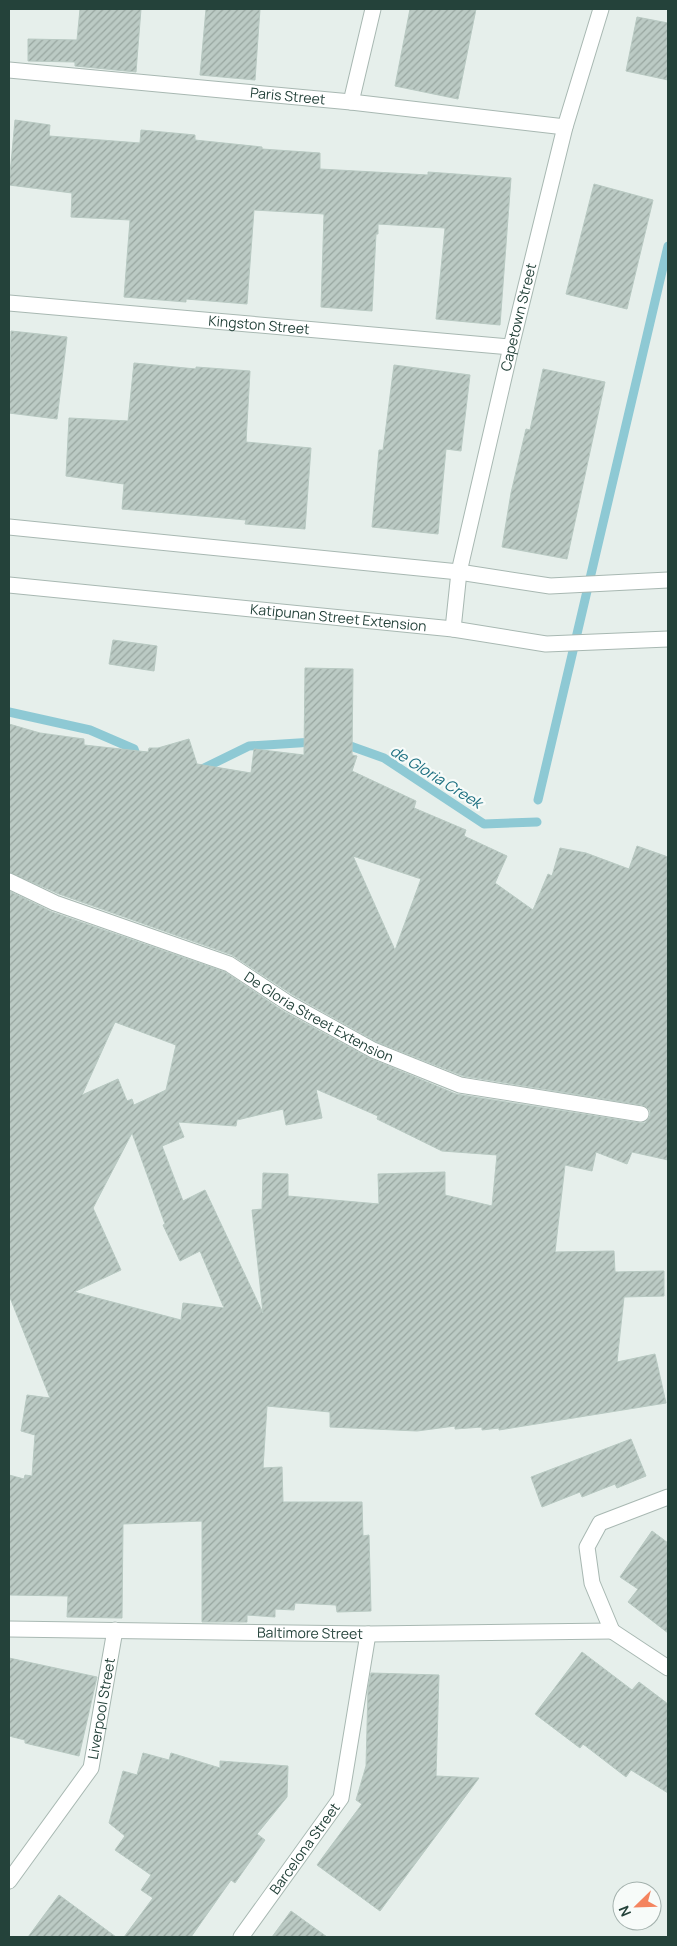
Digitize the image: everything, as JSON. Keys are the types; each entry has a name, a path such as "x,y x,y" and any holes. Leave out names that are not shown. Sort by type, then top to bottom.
{"street":[{"path":"351,102 373,9"},
{"name":"Capetown Street","path":"453,629 459,572 511,347 565,127 601,9"},
{"name":"Paris Street","path":"9,70 351,102 565,127"},
{"name":"Kingston Street","path":"9,303 511,347"},
{"path":"9,527 459,572 550,586 662,581"},
{"name":"Katipunan Street Extension","path":"9,585 453,629 546,644 664,640"},
{"name":"De Gloria Street Extension","path":"9,882 55,903 229,964 288,1003 373,1050 460,1085 641,1114"},
{"path":"668,1497 600,1523 587,1547 592,1582 612,1631 668,1668"},
{"name":"Baltimore Street","path":"9,1629 368,1634 612,1631"},
{"name":"Liverpool Street","path":"9,1881 91,1768 115,1630"},
{"name":"Barcelona Street","path":"241,1937 341,1798 368,1634"}],"building":[{"path":"80,9 141,9 136,72 75,66 75,62 28,61 28,39 77,40"},
{"path":"206,9 260,9 255,80 200,75"},
{"path":"410,9 476,9 458,99 395,86"},
{"path":"637,17 668,23 668,80 626,71"},
{"path":"15,120 50,125 49,136 140,143 141,130 195,135 195,140 262,147 262,149 320,153 320,169 428,175 428,172 511,178 500,325 436,319 445,228 378,224 372,311 321,307 324,214 254,210 247,304 186,299 186,302 124,297 130,220 71,217 72,193 9,185"},
{"path":"594,184 653,200 627,309 566,294"},
{"path":"11,331 67,337 57,419 9,413"},
{"path":"134,363 196,369 196,367 250,371 246,442 311,448 305,529 245,524 246,520 122,509 124,484 66,476 69,418 128,421"},
{"path":"394,365 470,375 461,451 446,449 438,534 372,527 379,450 383,450"},
{"path":"543,369 605,382 567,559 502,547 511,493 526,429 530,430"},
{"path":"113,640 157,646 154,671 109,664"},
{"path":"305,668 353,669 352,755 357,756 352,771 416,801 414,808 466,830 464,836 507,856 495,883 533,910 548,874 552,876 560,848 586,853 629,869 637,846 668,857 668,1160 632,1152 627,1164 596,1152 592,1171 565,1165 555,1252 614,1251 615,1272 664,1271 664,1296 624,1297 617,1362 655,1354 666,1403 499,1430 499,1428 482,1430 482,1427 455,1429 455,1426 417,1431 330,1427 330,1412 267,1406 263,1468 282,1467 283,1502 362,1502 363,1536 369,1535 371,1611 337,1612 336,1605 295,1603 294,1610 275,1609 275,1617 247,1615 247,1622 202,1622 202,1521 123,1524 122,1618 67,1617 68,1596 9,1595 9,1475 24,1479 25,1475 32,1476 35,1435 21,1431 27,1395 50,1398 9,1295 9,891 52,912 225,972 283,1011 369,1058 456,1094 640,1123 645,1123 650,1116 650,1110 642,1105 463,1076 377,1042 293,995 232,955 59,894 9,872 9,724 40,733 84,739 84,745 148,752 149,748 158,748 189,739 197,764 251,773 254,749 304,755","holes":["353,856 421,879 395,950","115,1022 176,1045 166,1090 134,1105 132,1099 127,1101 118,1079 82,1095","316,1089 378,1116 377,1119 442,1151 497,1155 492,1206 445,1195 445,1172 378,1174 379,1204 288,1196 288,1174 263,1173 262,1209 252,1210 263,1313 205,1190 183,1201 162,1146 184,1137 178,1122 236,1126 237,1120 283,1109 286,1125 322,1118","132,1133 165,1224 163,1225 180,1261 200,1251 224,1308 183,1303 181,1320 74,1292 121,1270 93,1208"]},
{"path":"631,1439 646,1476 617,1488 615,1484 582,1497 580,1492 542,1507 531,1477"},
{"path":"652,1531 668,1543 668,1633 628,1602 638,1589 620,1577"},
{"path":"582,1652 632,1690 639,1682 668,1704 668,1793 631,1770 626,1777 583,1744 580,1748 535,1714"},
{"path":"9,1658 97,1677 79,1756 25,1743 25,1740 9,1736"},
{"path":"371,1673 439,1675 436,1776 479,1778 380,1911 317,1865 362,1804 356,1800 366,1766 368,1689"},
{"path":"143,1753 169,1760 171,1753 220,1768 220,1761 288,1766 287,1797 257,1834 265,1840 235,1883 231,1880 191,1937 124,1937 153,1898 141,1890 151,1875 115,1850 125,1836 109,1823 123,1771 137,1775"},
{"path":"59,1895 116,1937 28,1937"},
{"path":"291,1911 327,1937 272,1937"}],"waterway":[{"path":"538,800 668,246"},
{"name":"de Gloria Creek","path":"9,712 90,730 134,749 138,761"},
{"name":"de Gloria Creek","path":"198,771 249,746 314,742"},
{"name":"de Gloria Creek","path":"342,743 384,758 484,824 537,822"}]}
